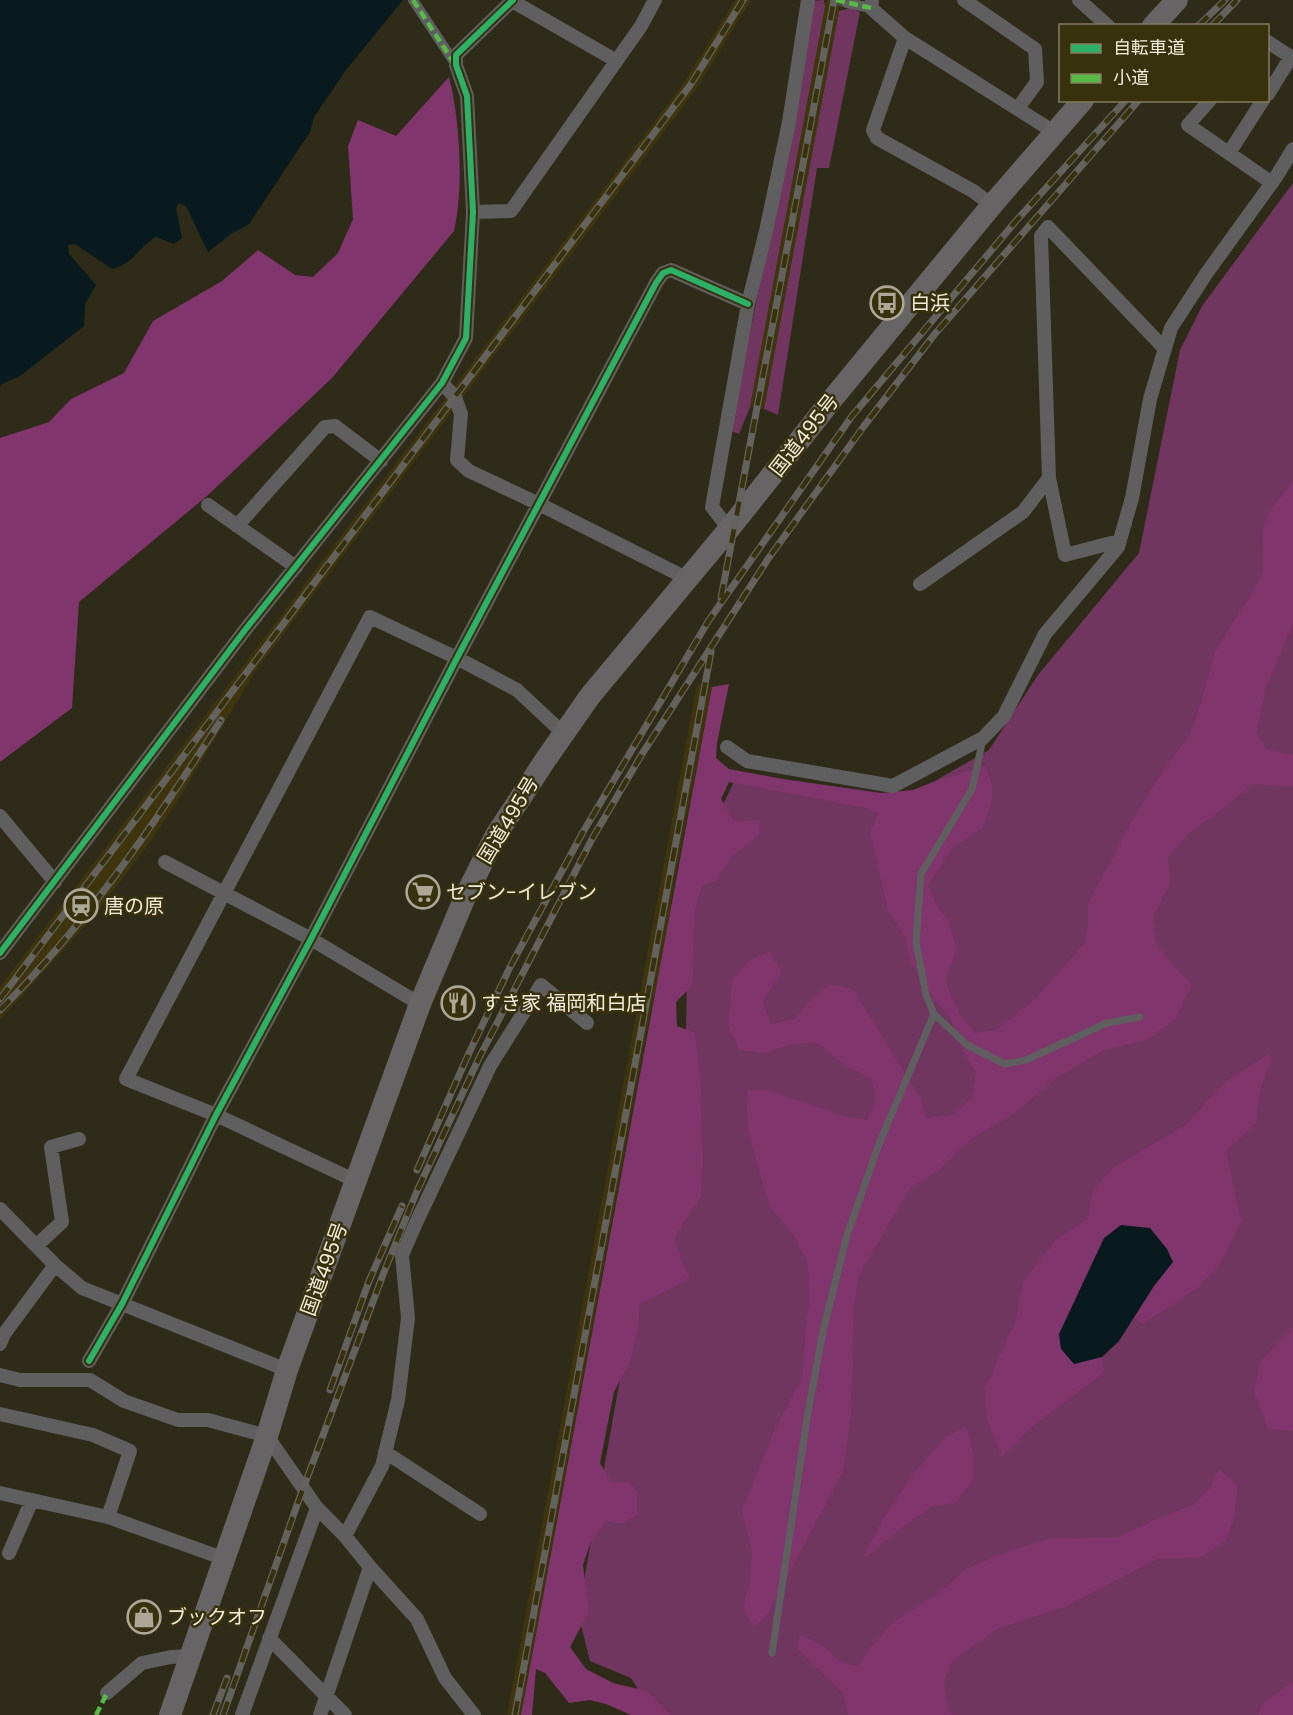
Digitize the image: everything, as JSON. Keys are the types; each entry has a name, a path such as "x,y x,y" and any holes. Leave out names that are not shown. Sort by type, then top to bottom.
{"highway":[{"path":"1155,24 1177,0"},
{"name":"国道495号","path":"170,1715 288,1370 420,1005 465,897 496,835 590,696 992,205 1081,102"}],"street":[{"path":"0,953 245,630 442,383 466,338 473,212 466,96 456,65 413,0"},
{"path":"473,212 511,211 640,26 655,0"},
{"path":"729,529 712,507 748,304 789,122 807,0"},
{"path":"964,0 1035,49 1037,82 1018,108"},
{"path":"1079,0 1106,24"},
{"path":"456,65 456,55 513,1 615,60"},
{"path":"847,3 872,4 905,38 1054,132"},
{"path":"905,38 873,130 878,138 973,191 992,205"},
{"path":"1269,43 1291,57 1269,92"},
{"path":"1208,102 1188,124 1272,183"},
{"path":"1230,153 1262,102"},
{"path":"727,747 747,761 893,786 983,738 1004,716 1044,634 1118,547 1132,498 1150,399 1171,328 1293,149"},
{"path":"1119,541 1065,555 1049,478 1041,236 1048,227 1165,349"},
{"path":"89,1361 122,1304 216,1115 663,273 671,270 748,304"},
{"path":"442,383 455,397 461,414 457,459 469,471 688,579"},
{"path":"237,526 325,427 335,426 381,461"},
{"path":"920,584 1023,512 1049,478"},
{"path":"208,505 296,567"},
{"path":"356,1180 216,1115 126,1079 370,617 457,658 517,690 563,733"},
{"path":"0,816 55,882"},
{"path":"165,862 311,939 420,1005"},
{"path":"345,1536 382,1466 398,1400 408,1318 402,1255 490,1066 541,985 587,1023"},
{"path":"38,1245 62,1222 51,1147 79,1139"},
{"path":"2,1216 38,1245 82,1288 288,1370"},
{"path":"2,1336 55,1264"},
{"path":"0,1375 20,1380 90,1380 124,1401 178,1420 208,1420 267,1436 317,1508 345,1536 417,1619 446,1678 474,1715"},
{"path":"0,1414 93,1435 130,1451 108,1516"},
{"path":"385,1452 480,1514"},
{"path":"0,1493 108,1516 225,1559"},
{"path":"9,1553 32,1500"},
{"path":"242,1715 317,1508"},
{"path":"320,1715 370,1567"},
{"path":"269,1638 345,1715"},
{"path":"107,1694 142,1663 190,1656"}],"lane":[{"path":"983,738 972,789 921,874 916,942 926,995 934,1014 968,1045 1005,1064 1026,1060 1107,1023 1140,1017"},
{"path":"772,1653 808,1412 823,1331 847,1235 879,1144 934,1014"}],"shaded area":[{"path":"0,0 403,0 346,70 314,117 310,132 249,224 231,234 208,252 186,206 179,203 176,208 182,238 174,244 156,237 119,267 112,269 75,244 68,245 69,254 96,285 85,304 84,326 20,376 0,385"},
{"path":"735,0 751,0 697,88 255,672 175,805 146,848 93,917 0,1020 0,987 686,80"},
{"path":"824,0 825,7 750,407 739,434 728,430 754,314 810,1"},
{"path":"826,0 841,0 764,409 750,407"},
{"path":"851,8 860,12 829,168 817,168 778,415 764,409 839,11"},
{"path":"449,77 456,113 460,175 454,231 332,378 207,496 79,602 72,708 0,762 0,438 49,422 71,399 124,373 153,321 222,281 258,250 295,275 313,277 338,253 353,219 348,146 358,120 396,136"},
{"path":"1293,183 1293,1715 654,1715 631,1678 590,1661 578,1614 637,1284 683,1180 689,878 737,775 882,804 933,782 989,750 1038,675 1139,553 1180,350 1202,306"},
{"path":"1293,481 1293,624 1266,687 1256,734 1267,749 1293,755 1293,787 1252,784 1219,812 1190,832 1168,857 1170,883 1153,917 1156,944 1192,985 1175,1019 1149,1039 1104,1050 1056,1078 1013,1114 973,1137 938,1171 910,1188 858,1277 854,1308 851,1415 843,1471 766,1617 754,1627 743,1608 750,1582 752,1550 742,1510 773,1434 802,1377 809,1300 808,1262 793,1234 769,1205 748,1129 747,1091 768,1090 840,1115 867,1120 876,1099 871,1078 848,1067 817,1043 793,1044 765,1053 739,1050 728,1025 732,980 750,960 770,952 782,973 762,1001 771,1024 795,1019 809,1002 830,984 853,989 920,1098 926,1118 953,1115 972,1098 976,1073 962,1049 950,1017 936,1001 910,961 905,936 888,910 870,833 878,813 867,808 729,782 721,799 734,821 760,820 759,835 731,857 716,881 702,885 695,909 692,986 676,1002 677,1026 695,1033 700,1078 703,1159 701,1197 684,1221 675,1239 682,1262 690,1277 640,1304 637,1333 630,1361 614,1392 600,1463 612,1483 629,1482 637,1492 637,1514 623,1524 606,1521 591,1541 583,1565 589,1612 570,1647 586,1669 613,1683 647,1691 671,1715 631,1715 590,1700 569,1703 545,1673 536,1669 532,1715 521,1715 712,687 729,684 716,758 729,769 881,793 913,790 985,766 992,784 992,802 982,828 953,847 928,885 938,908 948,919 957,949 945,980 959,1013 975,1033 997,1030 1037,997 1085,943 1088,904 1132,821 1162,772 1190,735 1215,652 1262,576 1263,531 1266,519"},
{"path":"697,684 712,687 673,888 666,941 647,1030 521,1715 507,1715"},
{"path":"1269,1054 1273,1060 1262,1083 1256,1123 1226,1151 1241,1222 1220,1264 1199,1287 1143,1324 1128,1312 1074,1364 1102,1357 1105,1371 1029,1429 1002,1457 986,1417 985,1388 1015,1323 1023,1282 1055,1241 1087,1219 1093,1191 1114,1167 1186,1125 1224,1083"},
{"path":"1121,1225 1150,1228 1167,1249 1173,1262 1154,1286 1119,1341 1102,1357 1074,1364 1061,1349 1059,1334 1104,1238"},
{"path":"1293,1328 1293,1431 1268,1429 1254,1391 1260,1362"},
{"path":"966,1427 974,1457 974,1479 955,1503 932,1506 862,1560 883,1519 911,1477 945,1437"},
{"path":"1219,1469 1237,1485 1235,1516 1226,1540 1202,1557 1157,1559 1066,1606 997,1629 952,1661 944,1681 948,1710 952,1715 848,1715 843,1693 797,1648 800,1635 818,1643 842,1663 858,1666 870,1648 896,1620 938,1594 968,1568 1006,1552 1050,1539 1119,1537 1193,1505 1210,1488"},
{"path":"1293,1682 1293,1715 1258,1715 1262,1704"}],"tunnel":[{"path":"836,0 847,3"}],"railway":[{"path":"0,999 691,84 743,0"},
{"path":"721,598 834,0"},
{"path":"1200,24 1225,0"},
{"path":"1214,24 1237,0"},
{"path":"417,1170 511,965 583,832 709,620 852,416 1016,221 1124,102"},
{"path":"223,1715 297,1505 384,1272 417,1191 479,1058 592,839 642,754 768,559 864,426 934,335 1137,102"},
{"path":"515,1715 711,652"},
{"path":"0,1010 32,977 91,908 171,797 221,720"},
{"path":"330,1390 369,1281 402,1206"},
{"path":"213,1715 227,1678"}],"marked path":[{"path":"413,0 454,63"},
{"path":"836,0 871,8"},
{"path":"96,1715 107,1693"}],"cycle path":[{"path":"0,953 245,630 442,383 466,338 473,212 467,96 456,65 456,55 513,0"},
{"path":"89,1361 122,1304 216,1115 656,283 663,273 671,270 748,304"}],"place":[{"name":"白浜","path":"887,303"},
{"name":"セブン-イレブン","path":"423,892"},
{"name":"唐の原","path":"81,906"},
{"name":"すき家 福岡和白店","path":"458,1003"},
{"name":"ブックオフ","path":"144,1617"}]}
